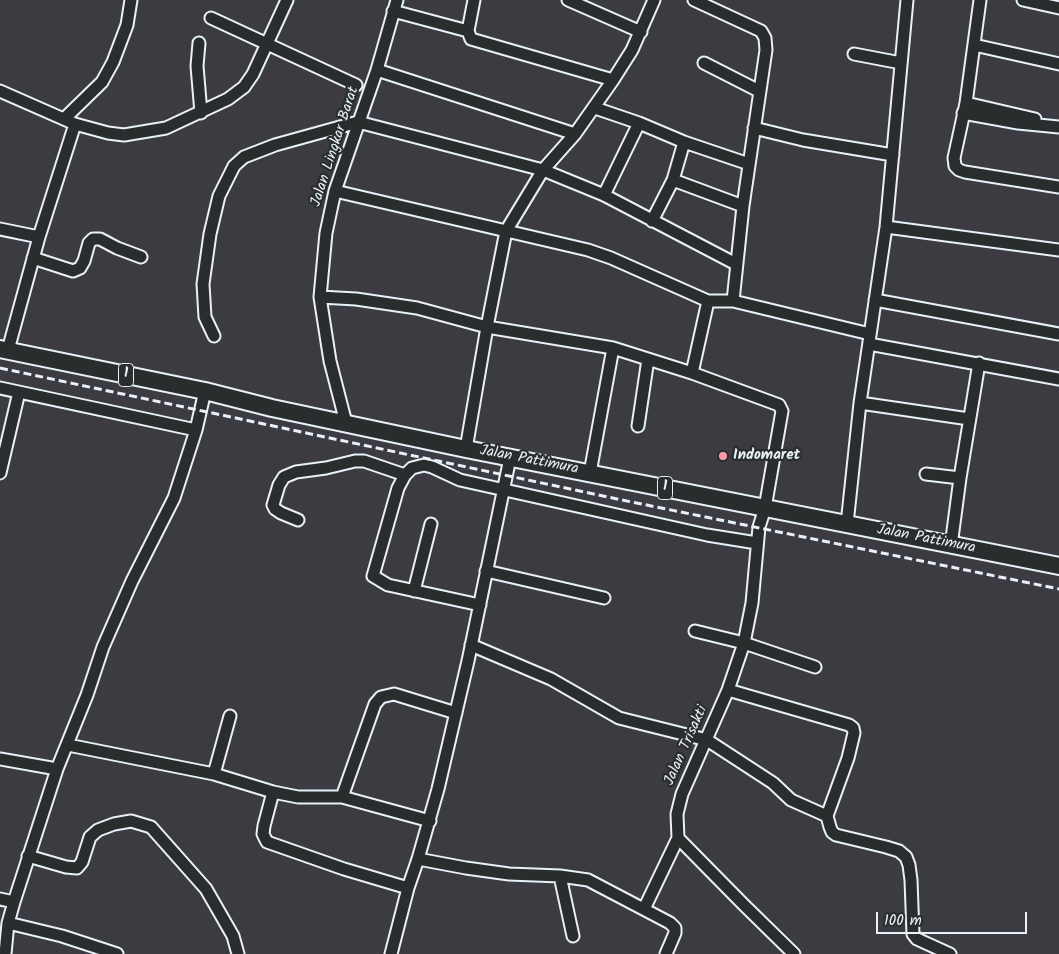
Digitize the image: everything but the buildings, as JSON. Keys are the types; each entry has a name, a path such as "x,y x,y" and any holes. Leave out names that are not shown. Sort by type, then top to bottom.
{"highway":[{"name":"Jalan Pattimura","path":"4,350 205,391 272,408 466,449 1059,566"}],"street":[{"path":"4,350 33,258 70,121 102,82 113,62 127,25 131,0"},
{"path":"0,91 70,121 108,133 124,134 166,128 228,100 244,87 268,45 287,0"},
{"name":"Jalan Lingkar Barat","path":"346,423 330,361 320,297 326,233 335,190 377,70 397,0"},
{"path":"474,0 468,31 471,39 613,80"},
{"path":"568,0 641,32"},
{"path":"466,449 486,327 506,231 543,170 575,134 613,80 641,32 654,0"},
{"path":"694,0 761,31 765,38 766,50 742,206 733,301"},
{"path":"847,524 860,403 886,227 907,0"},
{"path":"980,0 965,108 954,158 956,166 959,170 1059,187"},
{"path":"1024,0 1059,8"},
{"path":"393,11 468,31"},
{"path":"211,18 356,85"},
{"path":"199,43 197,66 201,113"},
{"path":"974,45 1059,64"},
{"path":"854,54 901,63"},
{"path":"704,63 759,91"},
{"path":"377,70 575,134"},
{"path":"595,108 639,123 684,142 749,164"},
{"path":"965,108 1018,123 1058,126"},
{"path":"214,336 205,317 203,284 210,234 219,196 234,166 244,157 275,145 358,122 543,170 604,195 736,264"},
{"path":"604,195 639,123"},
{"path":"754,128 803,140 892,155"},
{"path":"652,221 673,180 684,142"},
{"path":"673,180 742,206"},
{"path":"335,190 588,250 611,258 708,301 733,301 870,339 1059,379"},
{"path":"886,227 1059,250"},
{"path":"0,228 39,237"},
{"path":"33,258 73,271 80,268 84,261 88,243 93,239 100,239 141,258"},
{"path":"320,297 418,308 486,327 613,348 692,373 708,301"},
{"path":"875,300 1059,334"},
{"path":"590,473 613,348"},
{"path":"638,426 648,359"},
{"path":"951,546 979,363"},
{"name":"Jalan Trisakti","path":"675,843 677,814 682,794 728,690 744,643 752,603 759,527 765,508 782,411 780,405 692,373"},
{"path":"0,388 196,430"},
{"path":"5,954 8,923 57,769 87,695 103,647 132,581 174,498 196,430 205,391"},
{"path":"0,473 19,392"},
{"path":"860,403 969,419"},
{"path":"391,954 408,888 430,820 456,713 510,458"},
{"path":"298,520 275,509 274,505 279,485 284,477 296,472 326,468 355,461 364,461 405,474"},
{"path":"480,605 388,586 373,576 398,488 405,474 412,468 424,465 460,480 707,535 757,543"},
{"path":"926,474 960,478"},
{"path":"414,591 431,524"},
{"path":"486,571 604,598"},
{"path":"695,631 744,643 815,667"},
{"path":"471,645 551,679 619,718 707,740 773,784 791,800 827,816"},
{"path":"728,690 849,725 853,728 854,733 848,758 827,816 832,832 836,835 899,851 906,857 909,865 913,934 922,941 950,954"},
{"path":"342,797 376,704 381,696 394,694 456,713"},
{"path":"214,774 230,716"},
{"path":"68,745 214,774 273,792 298,797 342,797 430,820"},
{"path":"0,759 57,769"},
{"path":"273,792 264,826 267,842 344,869 408,888"},
{"path":"28,856 66,867 77,868 82,862 90,837 98,830 114,824 131,821 151,827 206,889 233,936 238,954"},
{"path":"644,909 675,843 744,905 794,954"},
{"path":"418,859 510,874 588,880 670,923 675,928 675,933 666,954"},
{"path":"566,877 573,936"},
{"path":"0,899 14,902"},
{"path":"8,923 62,936 117,954"}],"railway":[{"path":"0,368 622,500 1059,589"}],"place":[{"name":"Indomaret","path":"723,456"}]}
